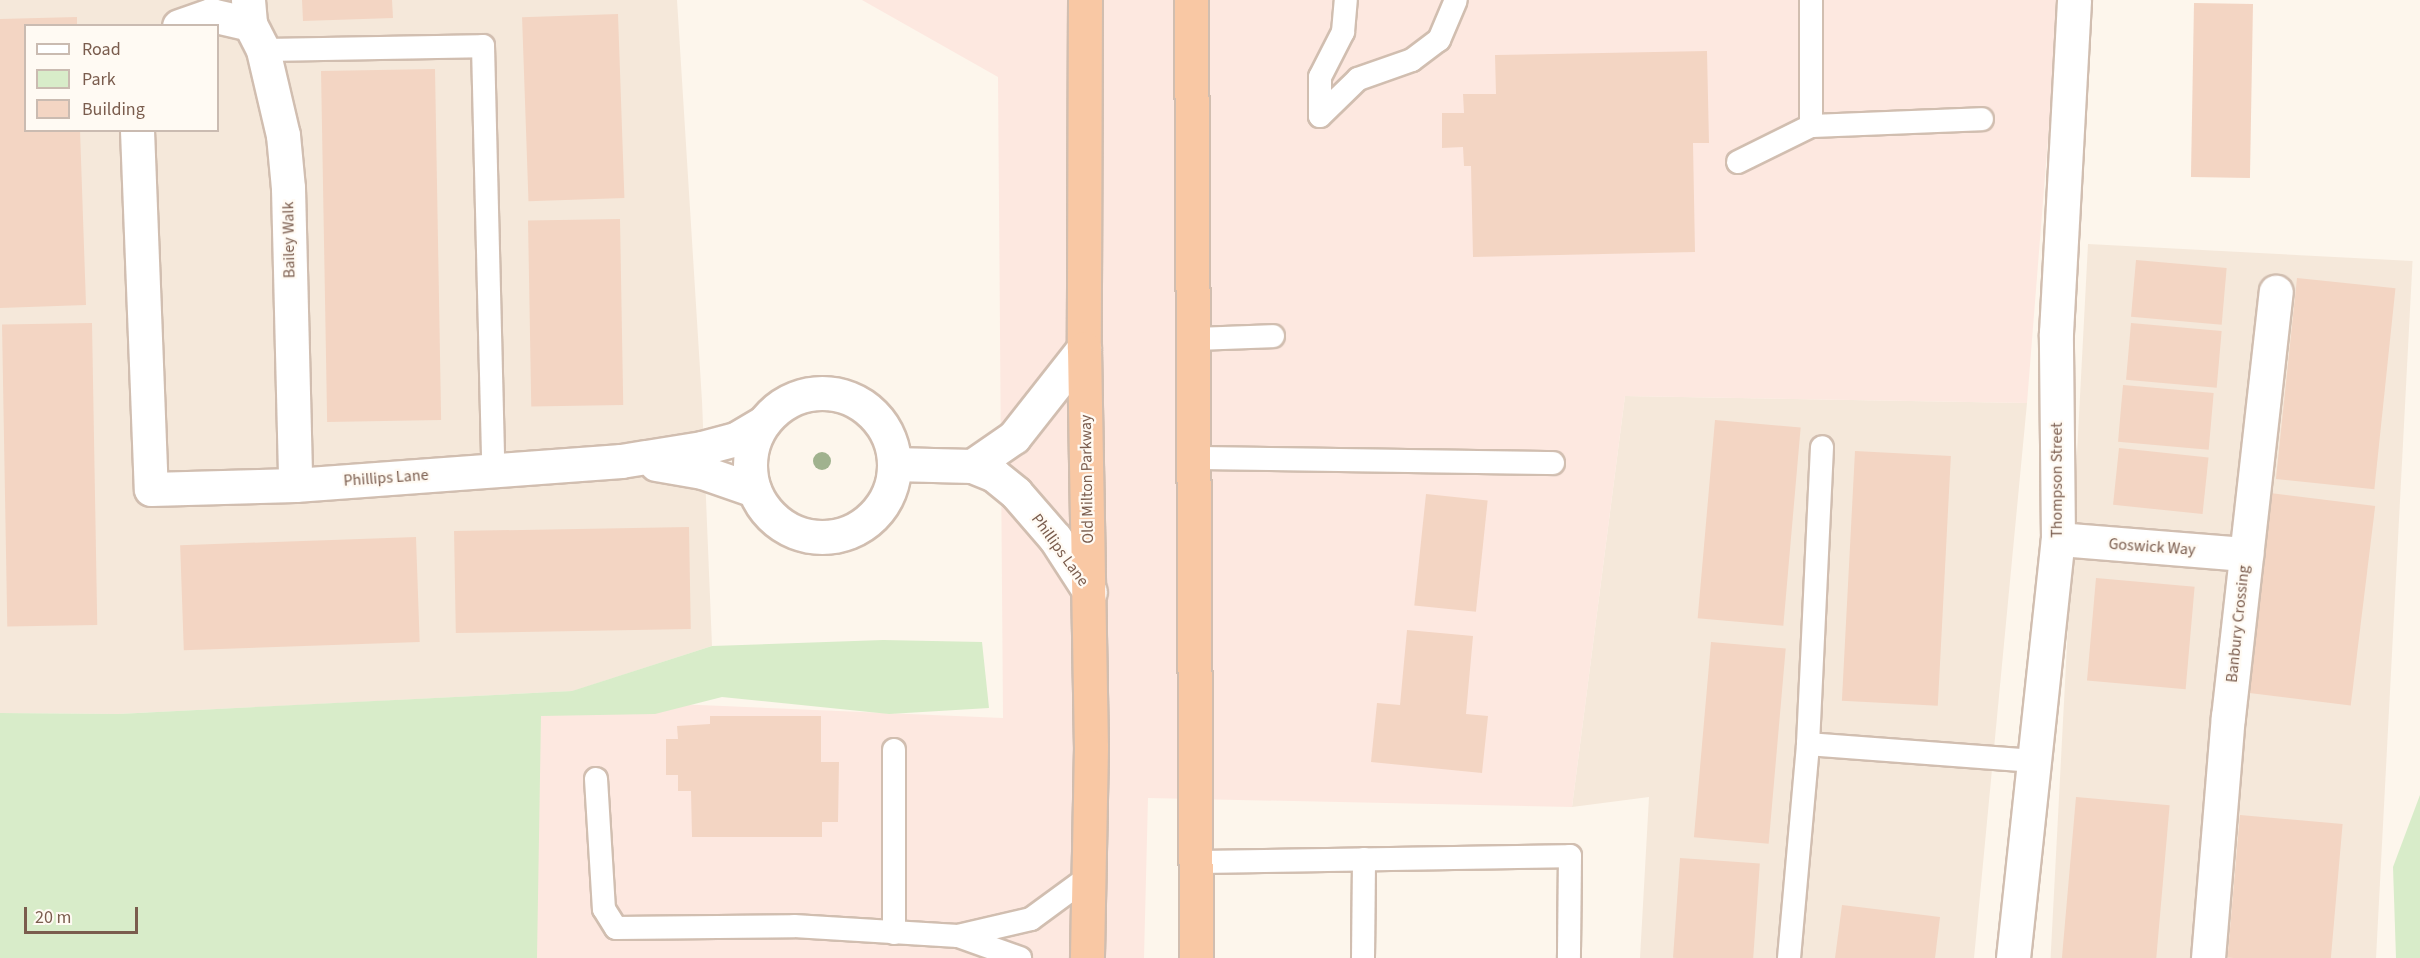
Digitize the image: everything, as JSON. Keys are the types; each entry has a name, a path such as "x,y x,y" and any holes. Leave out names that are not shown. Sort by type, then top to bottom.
{"highway":[{"name":"Old Milton Parkway","path":"1085,0 1084,348 1090,592 1087,958"},
{"path":"1191,0 1196,958"}],"street":[{"name":"Thompson Street","path":"2013,958 2058,539 2056,333 2074,0"},
{"path":"185,24 211,15 254,25"},
{"name":"Bailey Walk","path":"254,25 283,135 288,188 295,485"},
{"name":"Phillips Lane","path":"137,132 151,489 295,485 621,461 702,448 736,439 763,423"},
{"name":"Banbury Crossing","path":"2208,958 2246,554 2276,292"},
{"path":"972,466 1014,437 1084,348"},
{"path":"820,392 843,396 864,405 880,421 890,442 894,464 891,486 881,507 866,523 835,536 802,534 782,525 765,510 754,490 750,456 763,423 778,407 799,396 820,392"},
{"name":"Phillips Lane","path":"621,461 695,471 754,490"},
{"name":"Phillips Lane","path":"894,464 972,466 994,475 1016,493 1055,538 1090,592"},
{"name":"Goswick Way","path":"2058,539 2246,554"}],"lane":[{"path":"1346,0 1343,32 1320,77 1320,116 1358,79 1412,60 1439,40 1456,0"},
{"path":"1810,126 1811,0"},
{"path":"254,25 483,46 493,470"},
{"path":"1738,162 1810,126 1982,119"},
{"path":"1193,339 1272,336"},
{"path":"1790,958 1808,744 1822,447"},
{"path":"1194,458 1553,463"},
{"path":"1808,744 2033,761"},
{"path":"894,750 894,933"},
{"path":"596,779 604,909 616,928 794,926 958,936 1031,920 1087,878"},
{"path":"1196,862 1570,855 1569,958"},
{"path":"1363,958 1364,859"},
{"path":"958,936 1020,958"}],"shaded area":[{"path":"0,0 677,0 702,401 712,646 573,691 118,714 0,713"},
{"path":"862,0 2059,0 2027,403 1625,396 1572,807 1148,798 1144,958 524,958 534,698 1003,718 998,77"},
{"path":"2088,244 2413,261 2376,958 2051,958"},
{"path":"1625,396 2027,403 1974,958 1640,958 1649,797 1572,807"}],"green space":[{"path":"883,640 982,642 989,708 889,714 722,697 655,714 541,716 537,958 0,958 0,713 118,714 572,691 712,646"},
{"path":"2420,795 2420,958 2396,958 2393,867"}],"building":[{"path":"302,0 392,0 393,18 303,21"},
{"path":"2194,3 2253,4 2250,178 2191,177"},
{"path":"618,14 624,198 528,201 522,17"},
{"path":"77,17 77,24 24,24 24,132 80,132 86,305 0,308 0,19"},
{"path":"1707,51 1709,143 1693,143 1695,252 1473,257 1471,166 1464,166 1463,147 1442,148 1442,113 1464,113 1463,94 1496,94 1495,55"},
{"path":"435,69 441,420 327,422 321,71"},
{"path":"620,219 623,405 531,407 528,221"},
{"path":"2136,260 2227,268 2222,325 2131,317"},
{"path":"2297,278 2395,288 2374,489 2276,479"},
{"path":"92,323 97,625 7,627 2,325"},
{"path":"2131,323 2222,331 2217,388 2126,380"},
{"path":"2123,385 2214,393 2209,450 2118,442"},
{"path":"1715,420 1801,427 1783,626 1698,618"},
{"path":"2119,448 2209,457 2203,514 2113,505"},
{"path":"1855,451 1951,456 1938,706 1842,701"},
{"path":"2270,493 2375,506 2351,705 2246,693"},
{"path":"1426,494 1488,500 1476,612 1414,605"},
{"path":"689,527 691,629 456,633 454,531"},
{"path":"416,537 420,642 184,650 180,545"},
{"path":"2096,578 2195,587 2186,689 2087,681"},
{"path":"1407,630 1473,636 1466,714 1488,716 1482,773 1371,762 1377,703 1400,705"},
{"path":"1711,642 1786,649 1769,844 1694,837"},
{"path":"710,716 821,716 821,762 839,762 838,822 822,822 822,837 692,837 691,791 678,791 678,775 666,775 666,739 678,739 677,726 710,724"},
{"path":"2076,797 2170,805 2156,958 2062,958"},
{"path":"2240,815 2343,824 2331,958 2228,957"},
{"path":"1680,858 1760,864 1753,958 1673,958"},
{"path":"1842,905 1940,917 1935,958 1835,958"}]}
